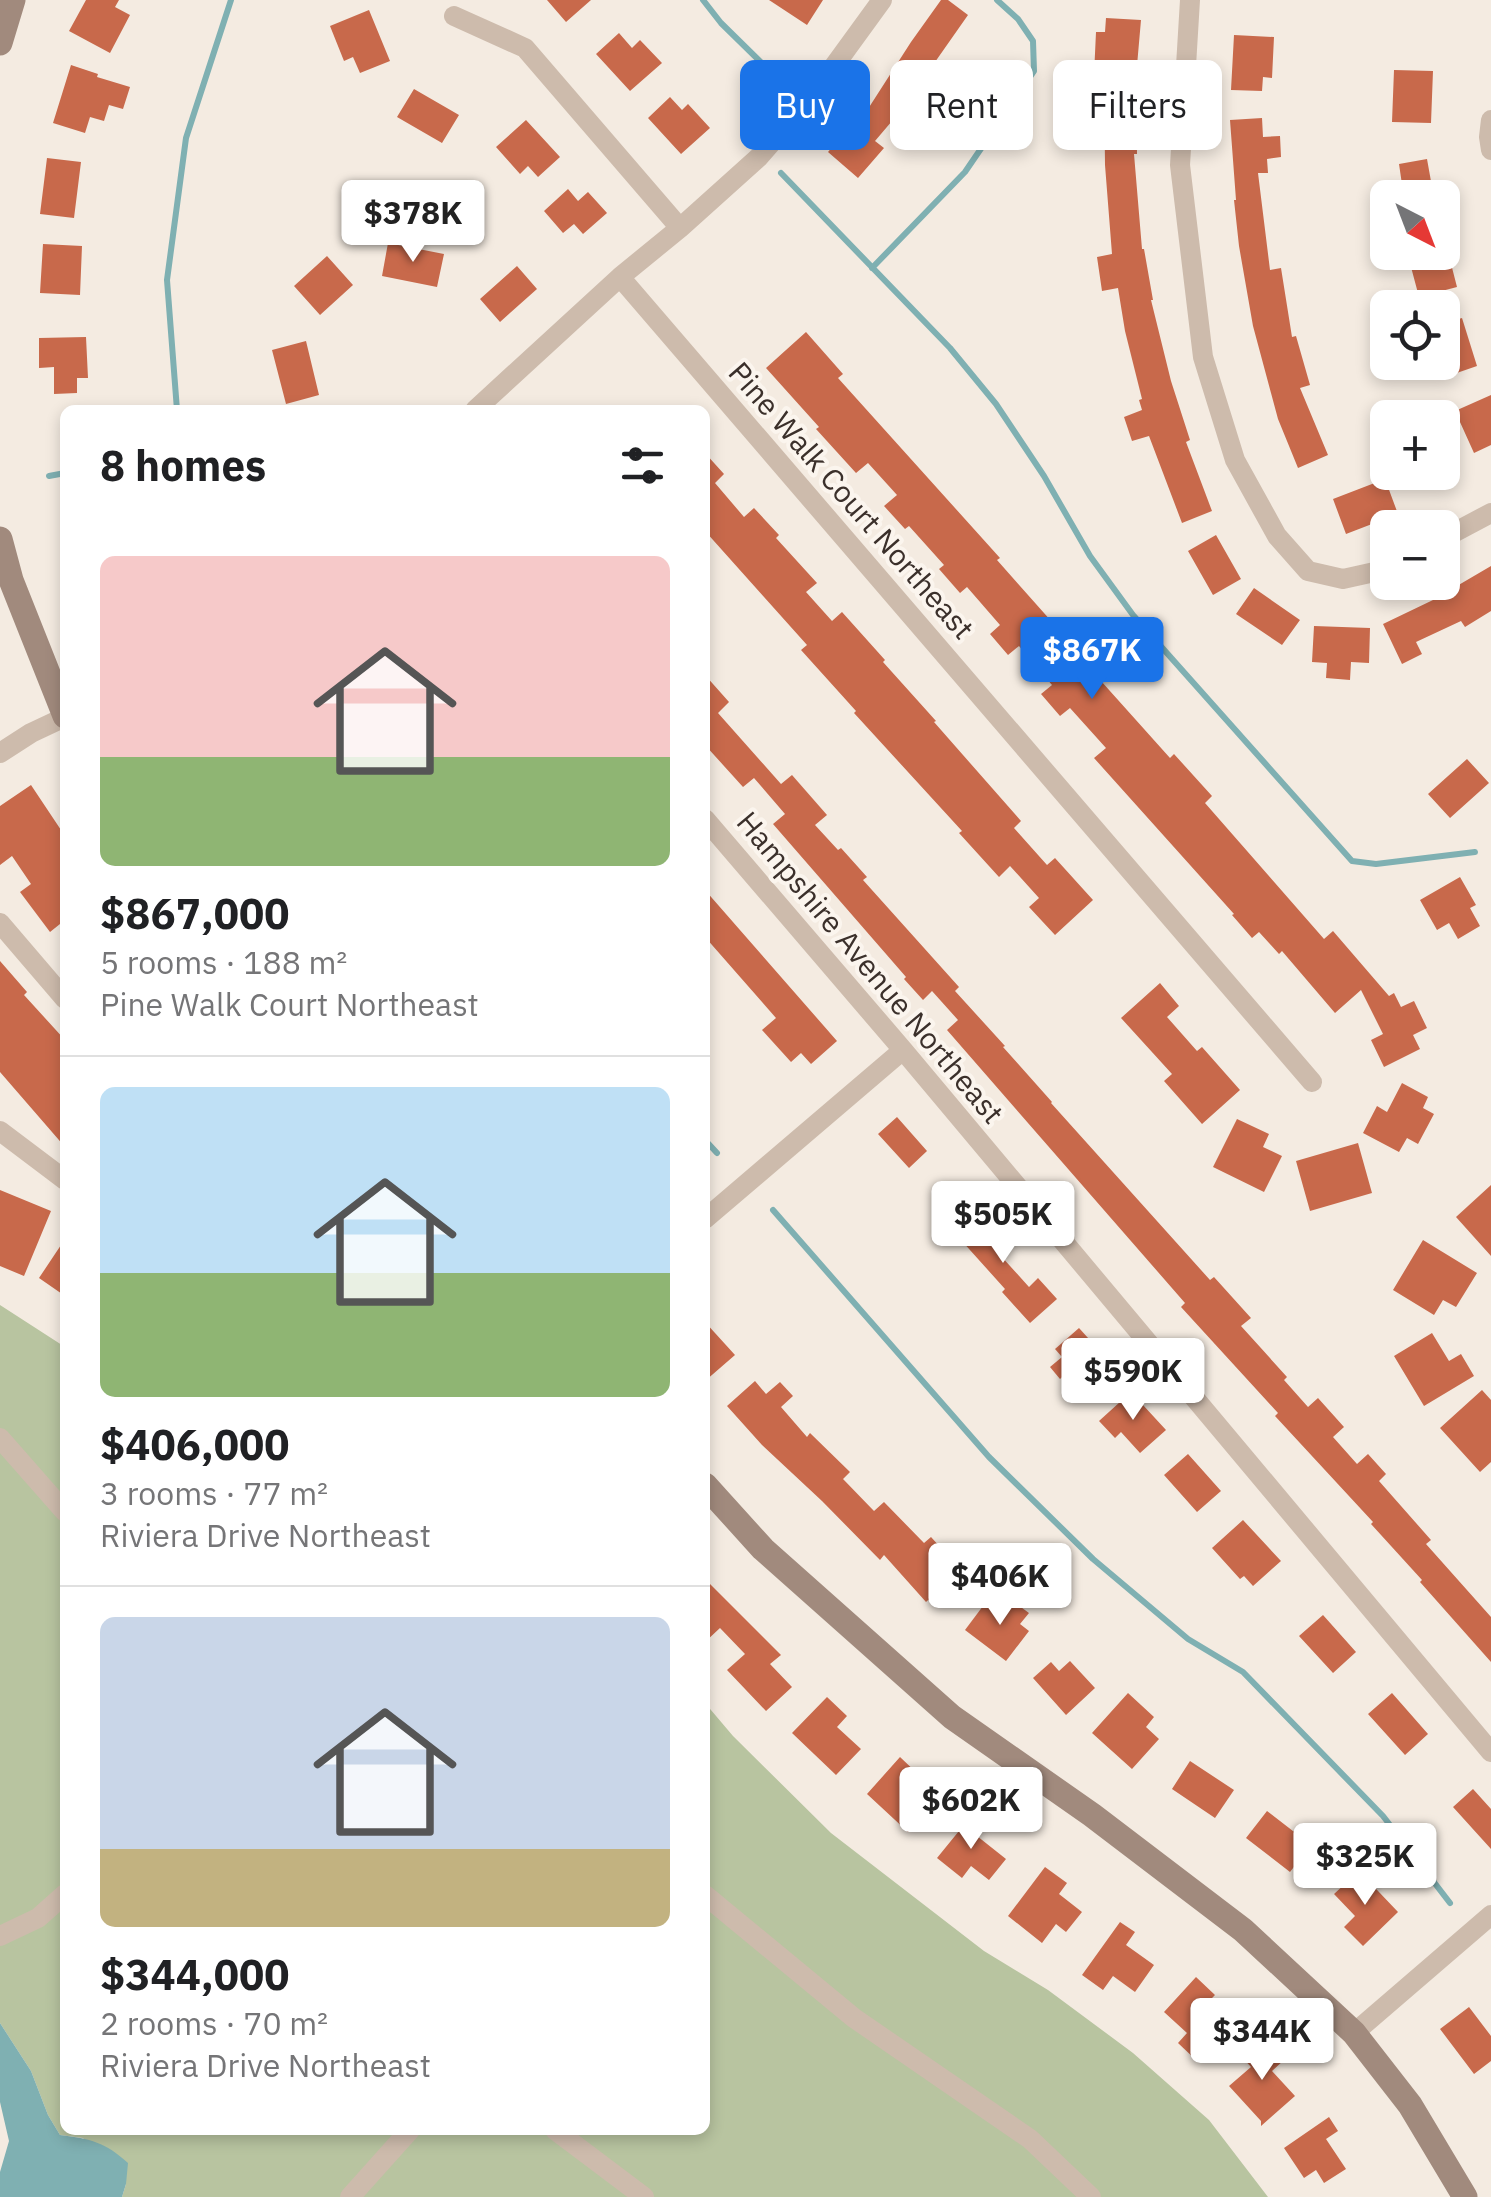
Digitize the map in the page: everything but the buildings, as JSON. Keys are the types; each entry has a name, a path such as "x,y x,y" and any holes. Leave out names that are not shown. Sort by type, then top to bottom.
{"street":[{"path":"0,44 14,0"},
{"path":"480,405 759,157 813,95 882,0"},
{"path":"1190,0 1180,166 1203,357 1235,460 1276,536 1308,571 1343,578 1370,572"},
{"path":"454,16 525,48 680,228"},
{"path":"1491,120 1491,150"},
{"name":"Pine Walk Court Northeast","path":"620,277 1312,1082"},
{"path":"1460,530 1491,514"},
{"path":"0,539 11,580 60,703"},
{"path":"0,753 60,719"},
{"name":"Hampshire Avenue Northeast","path":"710,825 1491,1752"},
{"path":"0,923 60,992"},
{"path":"710,1215 903,1050"},
{"path":"0,1131 60,1176"},
{"path":"0,1438 60,1506"},
{"path":"710,1491 763,1549 952,1717 1092,1815 1243,1930 1354,2034 1410,2105 1465,2197"},
{"path":"0,1936 38,1918 60,1898"},
{"path":"710,1900 854,2018 1030,2139 1092,2197"},
{"path":"1354,2034 1491,1915"},
{"path":"350,2197 406,2135"},
{"path":"563,2135 644,2197"}],"green space":[{"path":"0,1305 60,1344 60,2135 31,2071 0,2023"},
{"path":"710,1709 831,1833 984,1951 1048,1990 1133,2053 1209,2120 1268,2197 122,2197 126,2184 83,2138 60,2135 710,2135"}],"water":[{"path":"0,2023 31,2071 60,2135 97,2143 128,2163 122,2197 0,2197 0,2172 9,2141 0,2102"}],"waterway":[{"path":"177,405 167,280 186,138 231,0"},
{"path":"703,0 759,60"},
{"path":"872,268 965,172 1034,71 1033,41 1018,19 997,0"},
{"path":"781,173 950,348 996,404 1090,556 1133,615 1352,861 1376,864 1475,852"},
{"path":"49,476 60,474"},
{"path":"710,1145 717,1153"},
{"path":"773,1210 989,1457 1093,1559 1188,1639 1243,1672 1383,1816 1450,1903"}]}
